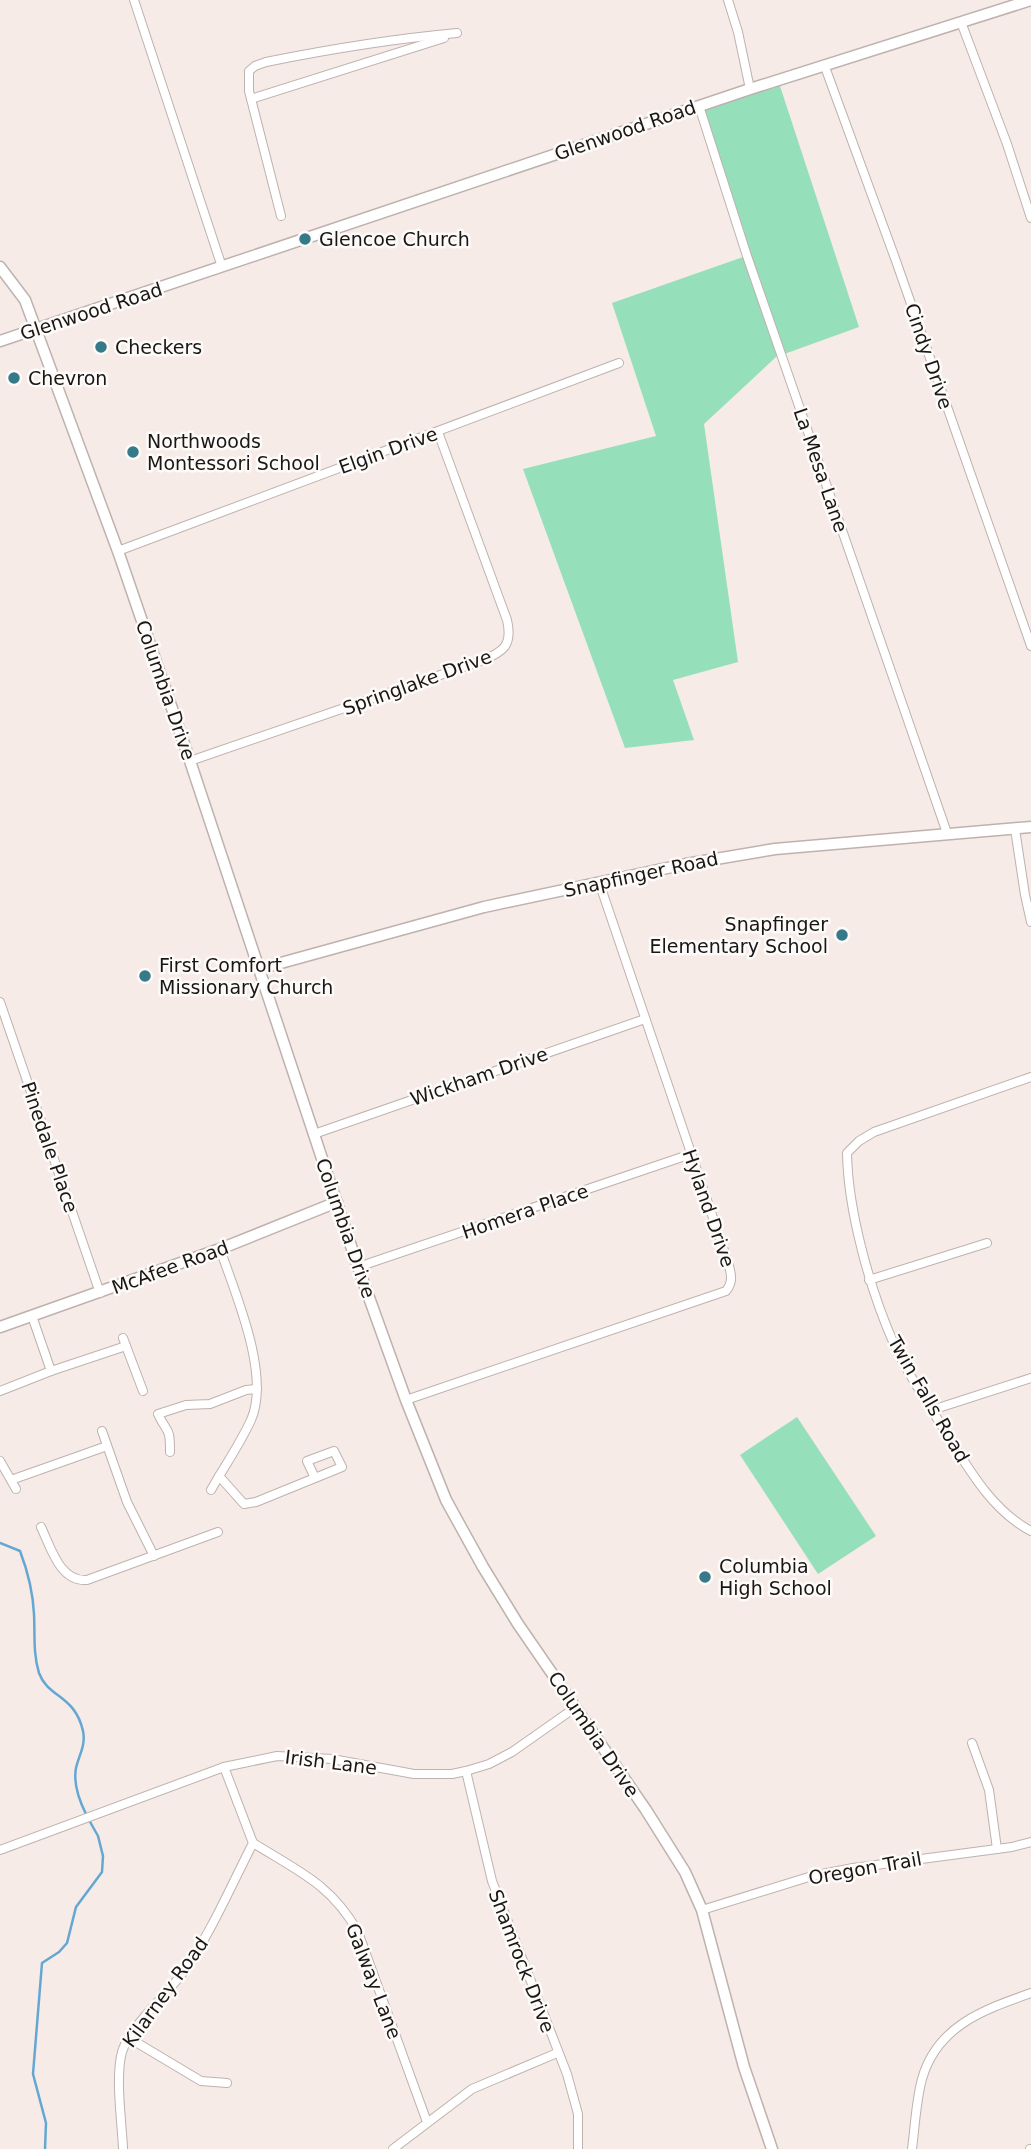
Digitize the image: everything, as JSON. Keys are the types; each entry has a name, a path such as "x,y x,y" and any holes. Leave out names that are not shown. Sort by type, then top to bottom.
{"main road":[{"name":"Glenwood Road","path":"0,341 750,89 1031,0"},
{"name":"Columbia Drive","path":"0,267 25,300 118,551 358,1267 446,1500 482,1567 518,1624 685,1871 702,1910 744,2067 772,2149"},
{"name":"Snapfinger Road","path":"259,969 484,907 686,864 771,849 1031,827"},
{"name":"McAfee Road","path":"0,1326 220,1249 337,1202"}],"street":[{"path":"134,0 222,267"},
{"path":"728,0 750,89"},
{"path":"961,22 1030,212"},
{"path":"251,99 457,33 340,47 266,62 249,71 247,78 251,99 281,216"},
{"name":"Cindy Drive","path":"825,67 897,261 1031,646"},
{"name":"La Mesa Lane","path":"699,106 747,256 947,833"},
{"name":"Elgin Drive","path":"118,551 619,363"},
{"name":"Springlake Drive","path":"190,761 481,662 503,650 510,631 507,620 438,432"},
{"path":"1016,829 1031,922"},
{"name":"Hyland Drive","path":"406,1400 726,1291 733,1278 599,882"},
{"name":"Pinedale Place","path":"0,1002 100,1293"},
{"name":"Wickham Drive","path":"314,1134 645,1019"},
{"name":"Twin Falls Road","path":"1031,1077 874,1132 859,1140 847,1153 849,1185 869,1279 894,1346 968,1468 987,1494 1005,1512 1031,1531"},
{"name":"Homera Place","path":"358,1267 691,1154"},
{"path":"869,1279 987,1244"},
{"path":"211,1490 252,1419 258,1396 247,1327 220,1249"},
{"path":"32,1316 51,1371"},
{"path":"0,1391 124,1342 143,1391"},
{"path":"932,1410 1031,1378"},
{"path":"170,1452 171,1436 158,1414 186,1405 210,1404 246,1390 257,1389"},
{"path":"102,1431 127,1502 154,1556"},
{"path":"11,1480 107,1446"},
{"path":"0,1461 16,1489"},
{"path":"219,1476 244,1504 256,1502 315,1478"},
{"path":"41,1527 65,1574 77,1581 87,1580 218,1532"},
{"name":"Irish Lane","path":"0,1850 224,1767 277,1756 299,1755 414,1774 452,1774 466,1771 489,1764 512,1752 576,1707"},
{"path":"972,1743 989,1790 997,1849"},
{"path":"224,1767 253,1843"},
{"name":"Shamrock Drive","path":"466,1771 492,1881 567,2074 578,2114 579,2149"},
{"name":"Oregon Trail","path":"702,1910 812,1875 1031,1842"},
{"name":"Kilarney Road","path":"123,2149 122,2051 129,2038 183,1972 208,1933 253,1843"},
{"name":"Galway Lane","path":"253,1843 324,1886 346,1910 358,1932 427,2122"},
{"path":"912,2149 922,2081 931,2056 944,2037 965,2021 1031,1993"},
{"path":"129,2038 201,2081 227,2083"},
{"path":"393,2149 472,2089 557,2053"}],"green space":[{"path":"780,86 859,327 776,357 704,424 738,662 673,680 694,740 625,748 523,469 656,436 612,303 746,256 702,109"},
{"path":"797,1417 876,1536 818,1574 740,1455"}],"waterway":[{"path":"0,1543 20,1551 30,1582 39,1673 49,1688 74,1710 83,1731 83,1745 75,1780 86,1814"},
{"path":"45,2149 46,2123 33,2074 42,1963 67,1943 76,1907 102,1872 103,1856 98,1836 89,1820"}],"place":[{"name":"Glencoe Church","path":"305,239"},
{"name":"Checkers","path":"101,347"},
{"name":"Chevron","path":"14,378"},
{"name":"Northwoods Montessori School","path":"133,452"},
{"name":"Snapfinger Elementary School","path":"842,935"},
{"name":"First Comfort Missionary Church","path":"145,976"},
{"name":"Columbia High School","path":"705,1577"}]}
